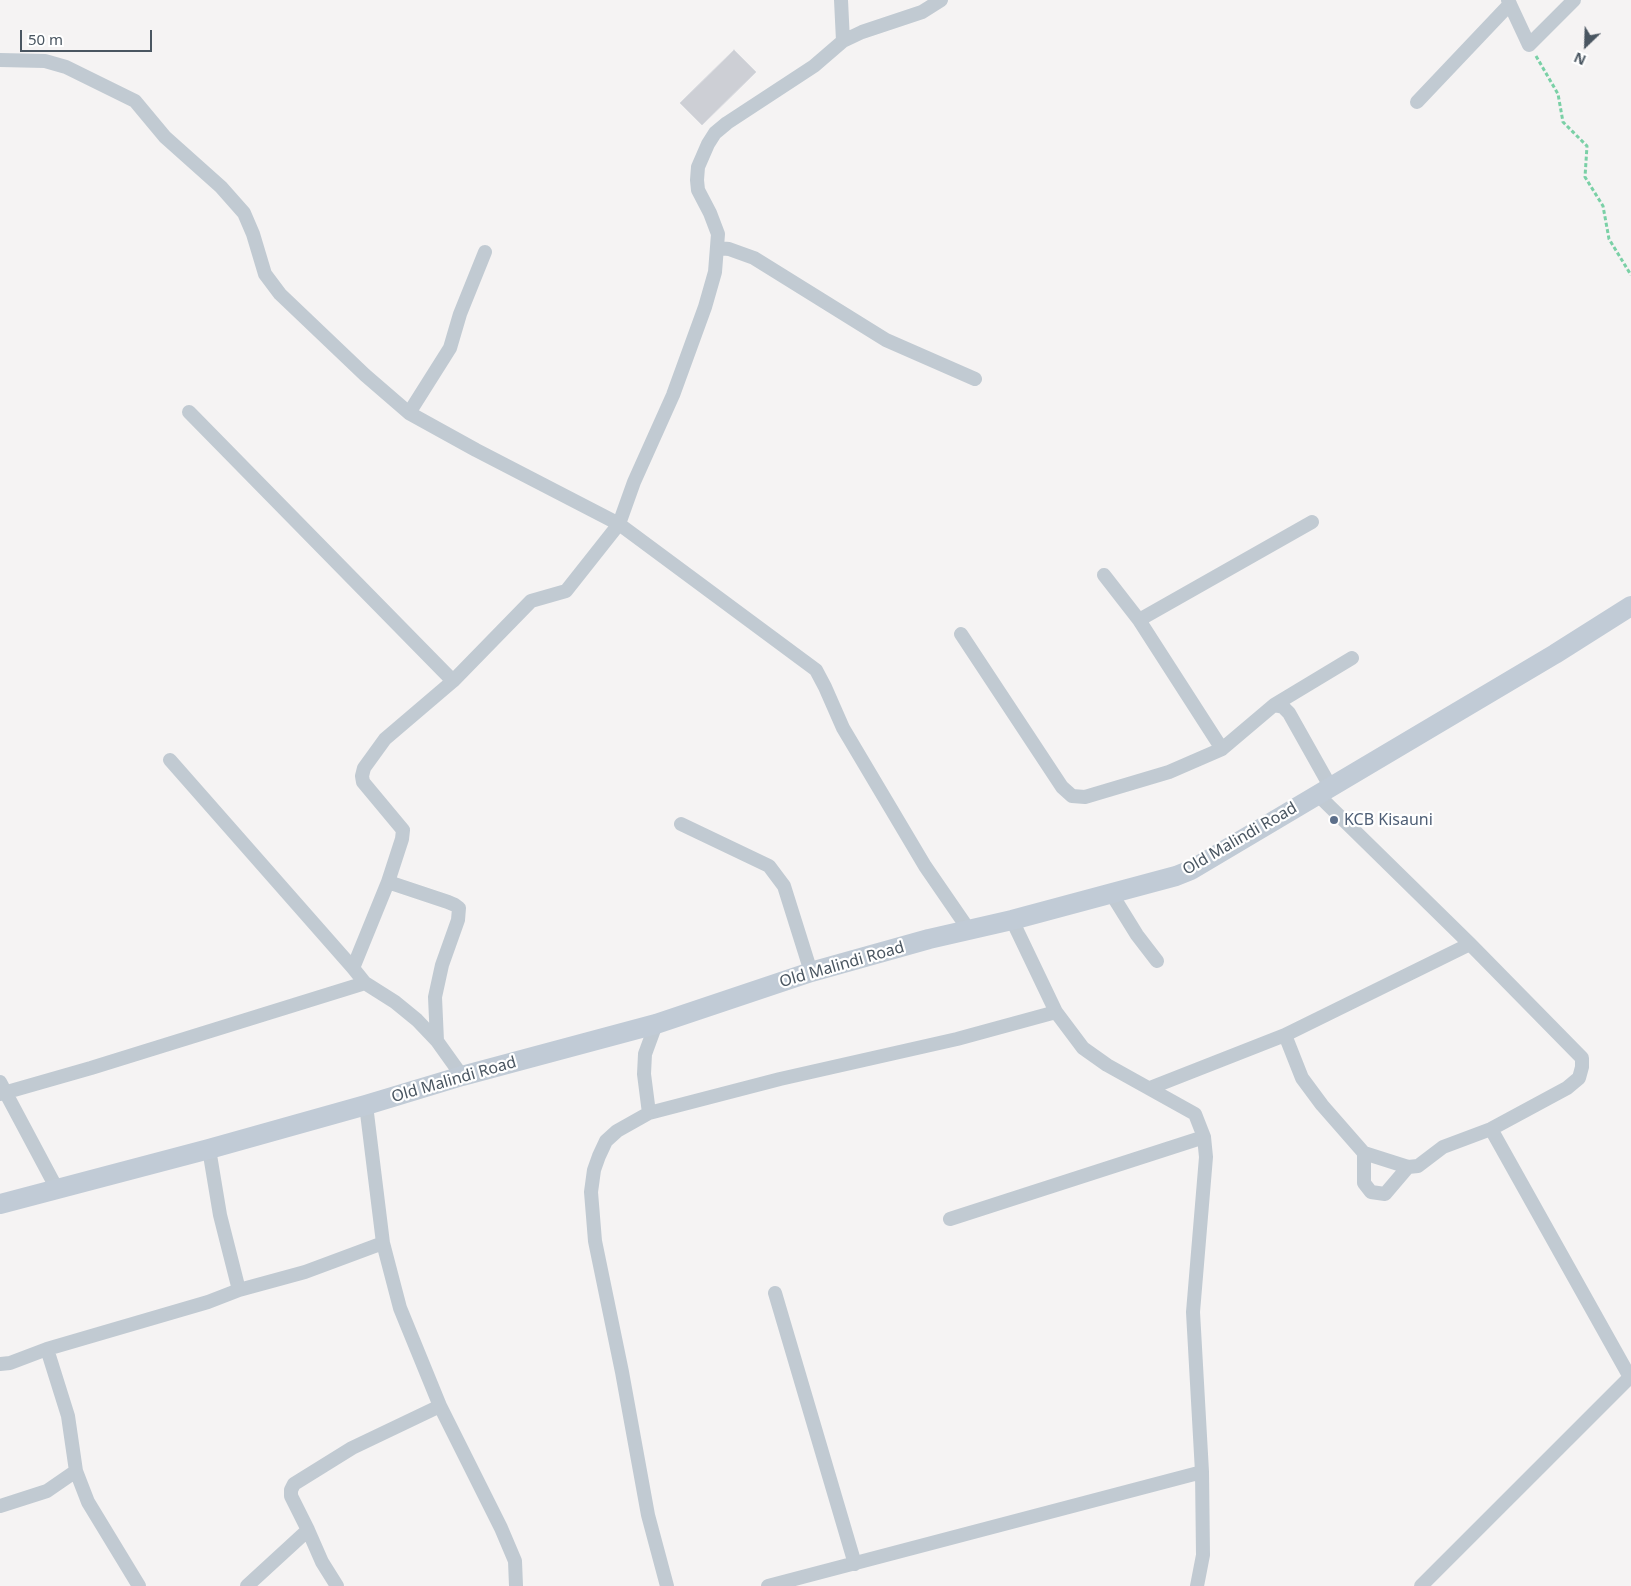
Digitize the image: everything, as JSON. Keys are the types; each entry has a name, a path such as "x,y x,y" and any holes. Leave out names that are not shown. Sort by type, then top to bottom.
{"main road":[{"name":"Old Malindi Road","path":"0,1204 210,1149 366,1106 462,1076 656,1024 811,972 1176,876 1190,870 1555,654 1631,606"}],"street":[{"path":"841,0 843,41"},
{"path":"353,968 388,882 402,839 403,830 363,782 364,768 385,739 453,681 531,601 566,591 620,524 634,482 673,396 706,307 715,272 718,234 698,190 696,180 698,167 708,144 715,133 727,123 814,66 843,41 862,32 922,12 941,0"},
{"path":"1417,102 1509,2 1529,45 1574,0"},
{"path":"0,60 45,61 66,67 134,102 165,137 221,187 244,213 253,234 265,274 280,294 365,375 410,413 476,450 620,524 816,670 843,728 925,866 969,930"},
{"path":"718,248 729,249 754,258 886,340 975,379"},
{"path":"410,413 450,348 460,314 484,252"},
{"path":"189,412 453,681"},
{"path":"1139,620 1312,522"},
{"path":"1104,575 1139,620 1222,749"},
{"path":"961,634 1062,787 1072,796 1085,797 1169,772 1222,749 1274,705 1352,658"},
{"path":"1274,705 1282,707 1289,714 1324,790 1470,944 1582,1058 1582,1067 1579,1078 1567,1088 1491,1129 1443,1147 1418,1166 1408,1167 1364,1153 1322,1106 1302,1078 1285,1035"},
{"path":"170,760 365,983 395,1002 417,1020 437,1041 462,1076"},
{"path":"681,824 769,866 784,886 811,972"},
{"path":"388,882 455,904 459,908 458,920 442,965 435,997 437,1041"},
{"path":"1111,893 1137,935 1157,961"},
{"path":"1012,920 1056,1012 1083,1048 1107,1065 1195,1114 1204,1137 1206,1157 1193,1312 1202,1472 1203,1554 1197,1586"},
{"path":"1150,1088 1285,1035 1470,944"},
{"path":"56,1189 2,1089 91,1068 365,983"},
{"path":"667,1586 648,1515 622,1372 595,1241 591,1199 594,1170 598,1156 606,1142 617,1130 649,1113 780,1079 958,1039 1056,1012"},
{"path":"649,1113 644,1074 645,1054 656,1024"},
{"path":"366,1106 383,1243 400,1308 440,1406 501,1528 515,1561 516,1586"},
{"path":"1421,1586 1630,1378 1491,1129"},
{"path":"950,1219 1204,1137"},
{"path":"210,1149 220,1215 239,1290"},
{"path":"1364,1153 1364,1183 1371,1192 1385,1194 1408,1167"},
{"path":"0,1364 10,1363 47,1349 208,1302 239,1290 305,1272 383,1243"},
{"path":"776,1293 855,1564"},
{"path":"47,1349 68,1416 76,1471 88,1502 139,1586"},
{"path":"337,1586 322,1562 291,1496 294,1484 352,1448 440,1406"},
{"path":"0,1506 46,1491 76,1471"},
{"path":"768,1586 1202,1472"},
{"path":"247,1586 308,1530"}],"path":[{"path":"1529,45 1558,94 1563,122 1587,146 1585,177 1603,206 1609,239 1631,275"}],"building":[{"path":"734,50 756,72 702,125 680,103"}],"place":[{"name":"KCB Kisauni","path":"1334,820"}]}
